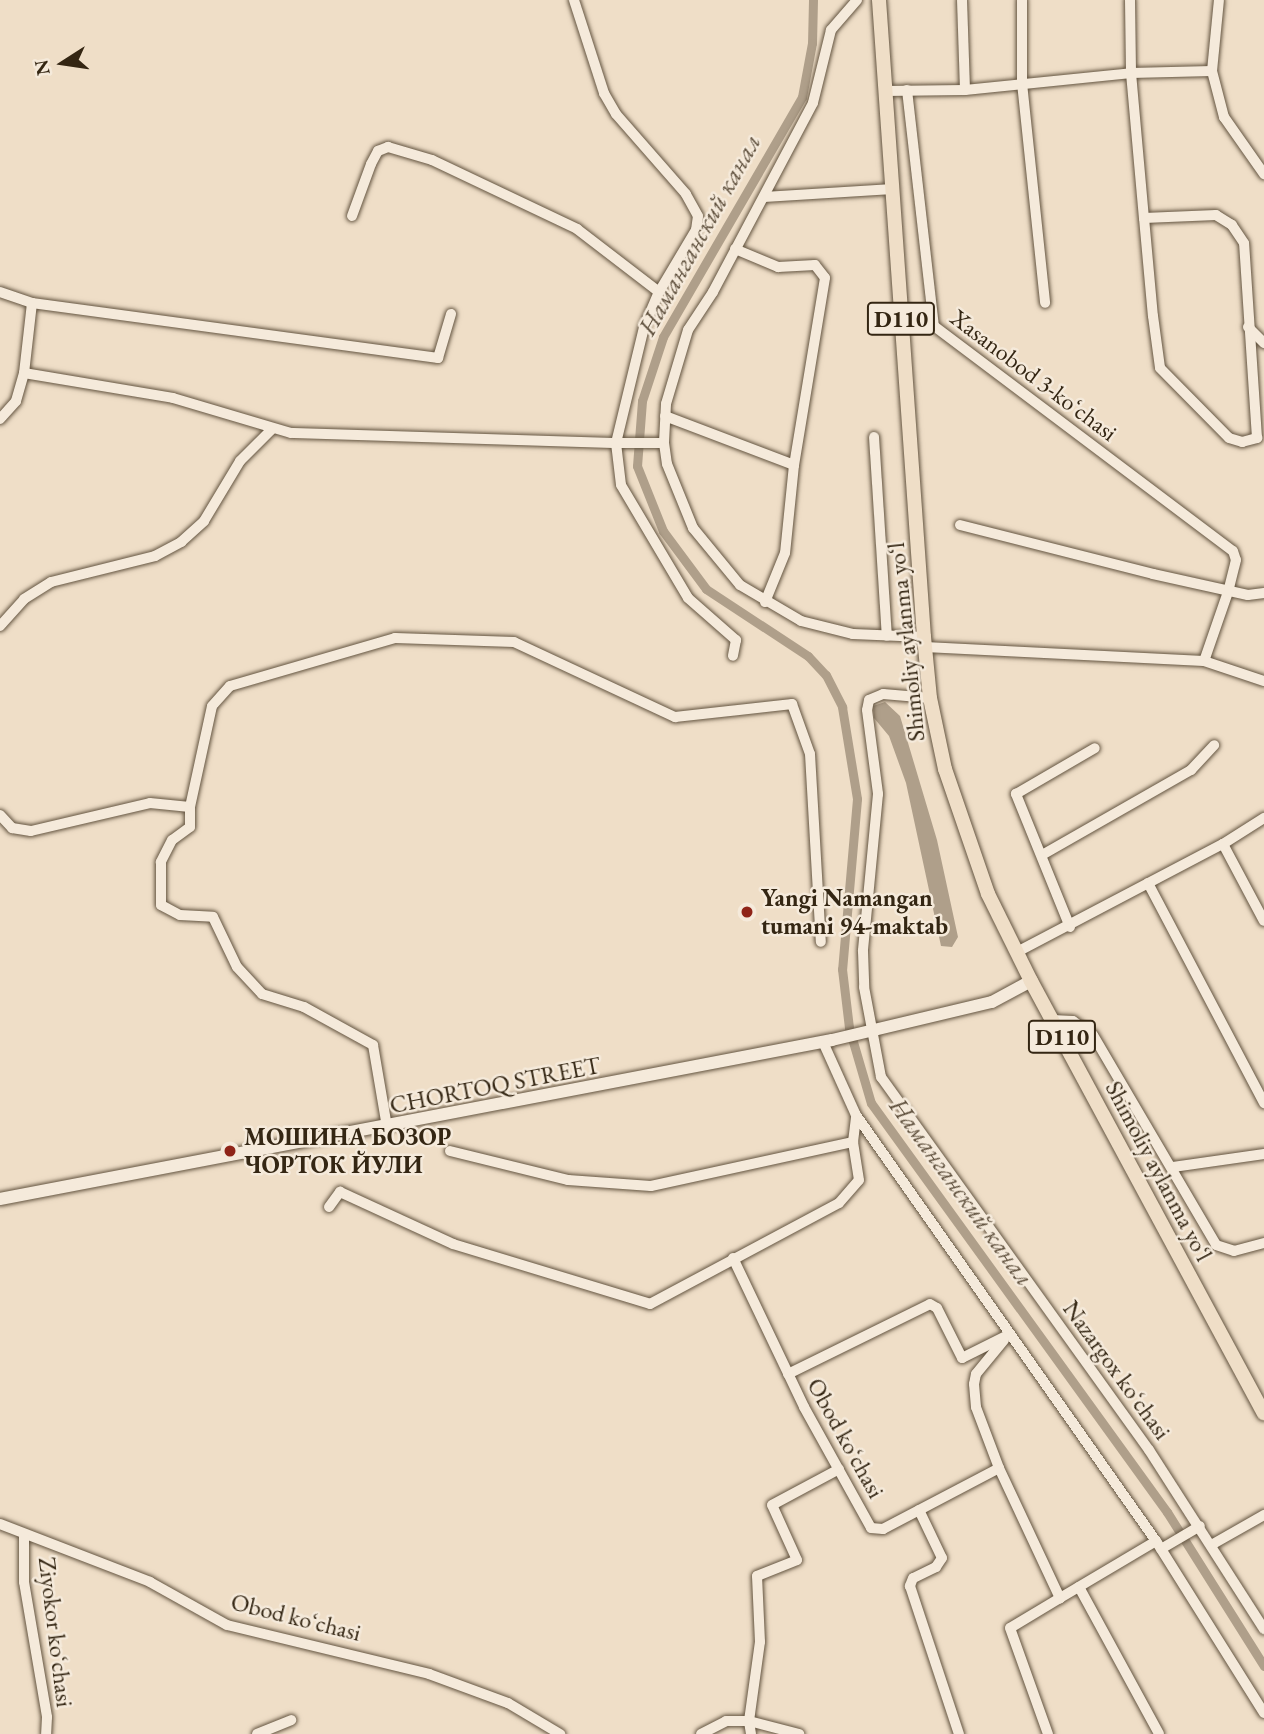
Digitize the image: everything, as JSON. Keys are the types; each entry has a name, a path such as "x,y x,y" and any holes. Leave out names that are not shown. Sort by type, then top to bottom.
{"main road":[{"name":"Shimoliy aylanma yoʻl","path":"879,0 925,642 930,698 945,769 988,894 1031,981 1264,1413"},
{"name":"CHORTOQ STREET","path":"0,1199 827,1041 992,1002 1031,981"}],"street":[{"path":"574,0 604,93 686,194 698,216 696,230 659,292 632,367 620,443 621,485 688,598 736,640 733,656"},
{"path":"857,0 831,30 813,103 765,197 688,330 674,367 661,443 693,528 740,585 801,621 853,634 925,642 1204,661 1264,681"},
{"path":"962,0 965,90"},
{"path":"1022,0 1022,83 1045,303"},
{"path":"1130,0 1131,73 1144,218 1160,368 1171,384 1236,441 1257,436 1244,243 1232,225 1216,215 1144,218"},
{"path":"1219,0 1212,71 1224,117 1264,174"},
{"path":"885,91 965,90 1131,73 1212,71"},
{"name":"Xasanobod 3-koʻchasi","path":"906,90 934,326 1233,551 1236,560 1229,589"},
{"path":"352,216 371,164 378,151 388,147 432,160 577,229 659,292"},
{"path":"765,197 892,189"},
{"path":"735,249 778,267 816,265 824,272 825,285 794,465 785,553 765,602"},
{"path":"0,292 32,303 438,358 451,314"},
{"path":"0,419 16,401 24,373 32,303"},
{"path":"1248,327 1264,343"},
{"path":"24,373 173,398 272,429 415,439 661,443"},
{"path":"665,416 794,465"},
{"path":"0,626 24,599 51,582 155,555 181,542 204,521 240,461 272,429"},
{"path":"874,437 887,636"},
{"path":"960,525 1229,589 1264,601"},
{"path":"1204,661 1229,589"},
{"path":"1248,595 1264,593"},
{"path":"387,1127 373,1045 304,1007 262,994 237,967 213,917 180,915 161,905 161,862 172,840 190,827 190,807 212,706 230,686 395,638 514,642 675,717 792,704 810,754 821,942"},
{"name":"Nazargox koʻchasi","path":"930,698 883,694 869,700 867,710 878,794 863,951 864,987 876,1061 890,1093 1213,1544 1264,1629"},
{"path":"1042,855 1191,770 1214,745"},
{"path":"1070,927 1016,794 1095,748"},
{"path":"0,815 12,828 31,831 150,803 190,807"},
{"path":"1017,952 1070,927 1223,844 1264,818"},
{"path":"1223,844 1264,921"},
{"path":"1148,883 1264,1103"},
{"path":"1052,1020 1073,1021 1093,1035 1173,1167 1216,1245 1234,1251 1264,1243"},
{"path":"827,1041 856,1115 932,1229 1159,1545 1264,1713"},
{"path":"329,1207 340,1192 454,1245 642,1304 655,1302 733,1258 807,1222 854,1190 859,1180 853,1142 856,1115"},
{"path":"450,1152 568,1180 651,1186 853,1142"},
{"path":"1173,1167 1264,1154"},
{"name":"Obod koʻchasi","path":"733,1258 788,1374 871,1528 883,1529 999,1468"},
{"path":"788,1374 930,1304 937,1308 962,1358 1010,1334"},
{"path":"1010,1334 976,1374 975,1407 999,1468 1059,1598"},
{"path":"751,1734 749,1721 760,1642 757,1576 797,1560 772,1505 839,1469"},
{"path":"919,1510 942,1558 936,1567 913,1578 910,1586 958,1734"},
{"path":"1213,1544 1264,1515"},
{"name":"Obod koʻchasi","path":"0,1524 24,1536 150,1581 227,1625 429,1674 508,1703 560,1734"},
{"path":"1048,1734 1010,1628 1079,1587 1200,1526"},
{"name":"Ziyokor koʻchasi","path":"24,1536 24,1582 47,1717 46,1734"},
{"path":"1079,1587 1159,1734"},
{"path":"257,1734 291,1720"},
{"path":"701,1734 726,1721 749,1721 799,1734"}],"shaded area":[{"path":"885,702 900,716 937,840 958,937 952,947 941,946 906,783 889,736 874,718 873,706"}],"waterway":[{"name":"Наманганский канал","path":"813,0 812,43 802,97 663,337 642,401 637,466 663,531 706,589 808,656 826,675 842,707 857,799 842,969 849,1028 871,1103 1167,1512 1264,1666"}],"place":[{"name":"Yangi Namangan tumani 94-maktab","path":"747,912"},
{"name":"МОШИНА БОЗОР ЧОРТОК ЙУЛИ","path":"230,1151"}]}
